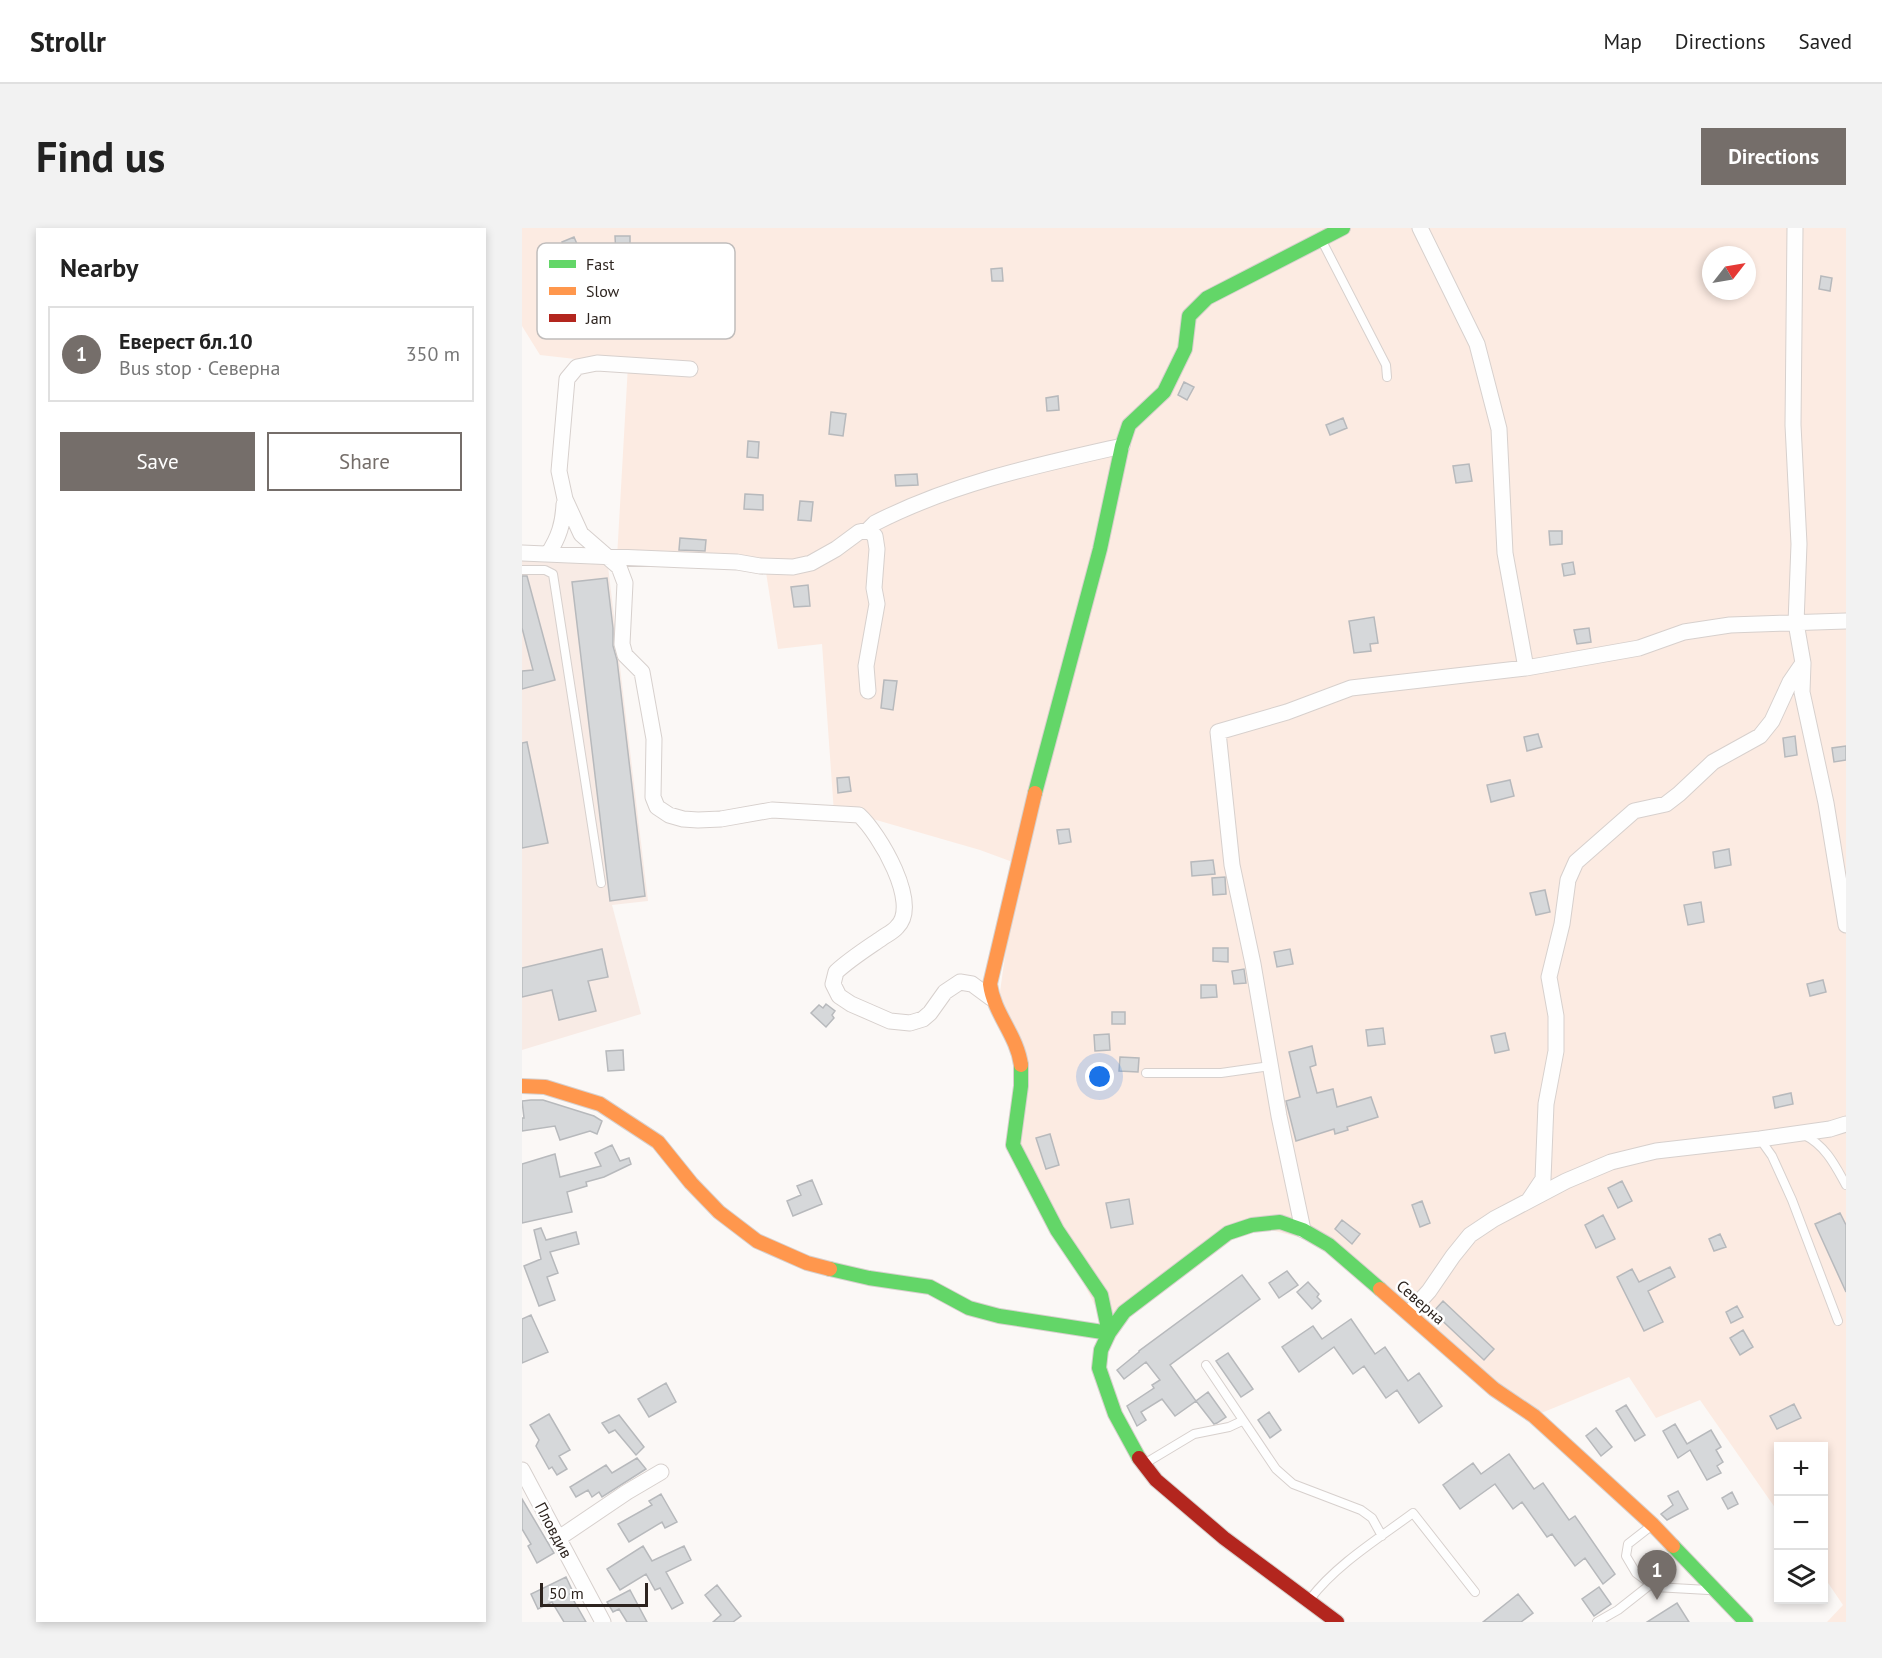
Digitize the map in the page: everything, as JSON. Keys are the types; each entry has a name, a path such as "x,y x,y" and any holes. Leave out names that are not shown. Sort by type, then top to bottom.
{"street":[{"path":"522,1086 545,1087 600,1104 658,1142 719,1212 757,1241 807,1263 869,1278 930,1287 969,1308 999,1316 1109,1333 1101,1295 1057,1230 1013,1144 1012,1132 1023,1075 1020,1052 1010,1029 997,1013 991,998 990,984 1023,843 1101,549 1122,446 1129,425 1164,392 1185,349 1189,316 1207,298 1343,228"},
{"path":"1420,228 1477,344 1499,429 1505,553 1526,668"},
{"path":"1795,228 1793,425 1799,544 1796,623 1803,663 1802,692 1826,803 1833,860 1846,926"},
{"path":"690,369 597,363 577,367 567,378 559,471 565,499 581,534 619,567 625,583 622,644 625,655 642,672 654,739 653,797 657,807 669,815 698,820 721,819 772,810 859,815 868,823 895,870 902,891 905,911 898,927 836,972 833,984 839,996 890,1021 910,1023 923,1019 945,992 960,982 972,984 991,998"},
{"path":"522,553 737,562 760,566 792,567 812,563 859,532 868,530 883,518 939,494 1011,472 1122,446"},
{"path":"548,554 558,538 563,522 565,499"},
{"path":"868,530 875,536 877,549 874,588 877,604 866,666 868,691"},
{"path":"1303,1230 1278,1116 1253,964 1232,865 1218,732 1287,712 1351,688 1526,668 1639,648 1684,632 1730,625 1846,621"},
{"path":"1530,1200 1543,1179 1546,1104 1556,1051 1556,1016 1549,977 1562,924 1568,880 1576,862 1634,811 1666,804 1713,762 1760,736 1772,721 1790,682 1803,663"},
{"path":"1409,1313 1429,1292 1470,1235 1494,1219 1566,1181 1611,1162 1656,1151 1760,1139 1830,1129 1846,1124"},
{"name":"Северна","path":"1337,1622 1224,1538 1156,1480 1143,1465 1115,1414 1099,1368 1101,1350 1109,1333 1124,1312 1228,1233 1252,1225 1280,1222 1303,1230 1329,1245 1494,1389 1534,1416 1653,1525 1746,1622"},
{"name":"Пловдив","path":"522,1470 603,1622"},
{"path":"559,1538 661,1472"}],"lane":[{"path":"1322,238 1326,251 1386,365 1387,376"},
{"path":"522,570 545,570 553,574 601,883"},
{"path":"1146,1073 1221,1073 1242,1068 1270,1066"},
{"path":"1800,1133 1816,1141 1834,1163 1846,1185"},
{"path":"1760,1139 1772,1156 1792,1200 1838,1321"},
{"path":"1206,1365 1276,1469 1293,1484 1361,1510 1372,1518 1382,1536"},
{"path":"1143,1465 1194,1434 1229,1427 1242,1421"},
{"path":"1309,1600 1326,1581 1413,1513 1475,1592"},
{"path":"1653,1525 1628,1544 1626,1556 1636,1573 1655,1587 1714,1590"},
{"path":"1597,1622 1618,1610 1651,1584"}],"shaded area":[{"path":"522,228 1846,228 1846,1622 1827,1622 1843,1605 1828,1583 1828,1442 1774,1442 1774,1506 1700,1400 1656,1418 1629,1377 1534,1416 1329,1245 1252,1225 1109,1333 1013,1145 1023,1075 997,1013 1018,864 980,850 859,815 834,813 822,644 778,649 765,566 617,558 628,365 540,355 522,326"},
{"path":"522,553 607,558 648,901 612,905 641,1014 522,1050"}],"building":[{"path":"615,236 630,236 630,243 615,243"},
{"path":"574,237 577,243 562,243"},
{"path":"1002,268 1003,281 992,281 991,269"},
{"path":"1821,276 1832,278 1830,291 1819,289"},
{"path":"1184,382 1194,387 1187,400 1178,395"},
{"path":"1058,396 1059,410 1047,411 1046,398"},
{"path":"831,412 846,414 843,436 829,434"},
{"path":"1343,418 1347,428 1330,435 1326,425"},
{"path":"748,441 759,442 758,458 747,457"},
{"path":"1469,464 1472,481 1456,483 1453,466"},
{"path":"917,474 918,485 896,486 895,475"},
{"path":"745,494 763,495 763,510 744,509"},
{"path":"800,501 813,502 811,521 798,520"},
{"path":"1549,531 1562,531 1562,544 1550,545"},
{"path":"680,538 706,540 705,551 679,550"},
{"path":"1573,562 1575,574 1564,576 1562,564"},
{"path":"522,576 527,576 555,680 522,689 522,671 533,670 522,628"},
{"path":"607,578 613,646 617,660 645,896 610,901 572,582"},
{"path":"808,585 810,606 794,607 791,587"},
{"path":"1374,617 1378,643 1370,644 1371,651 1354,653 1349,621"},
{"path":"1589,628 1591,642 1577,644 1574,630"},
{"path":"884,680 897,681 893,710 881,708"},
{"path":"1538,734 1542,747 1527,751 1524,737"},
{"path":"1795,736 1797,755 1785,757 1783,738"},
{"path":"527,742 548,843 522,848 522,743"},
{"path":"1846,746 1846,760 1834,762 1832,748"},
{"path":"849,777 851,791 838,793 837,778"},
{"path":"1510,780 1514,796 1491,802 1487,785"},
{"path":"1069,829 1071,842 1059,844 1057,830"},
{"path":"1729,849 1731,865 1715,868 1713,852"},
{"path":"1213,860 1215,874 1192,876 1191,862"},
{"path":"1225,877 1226,894 1213,895 1212,878"},
{"path":"1545,890 1550,912 1536,915 1530,893"},
{"path":"1701,902 1704,922 1688,925 1684,905"},
{"path":"1213,948 1228,948 1228,962 1213,961"},
{"path":"602,949 608,977 588,981 596,1011 559,1020 552,990 522,997 522,968"},
{"path":"1290,949 1293,964 1277,967 1274,952"},
{"path":"1244,969 1246,983 1234,984 1232,971"},
{"path":"1823,980 1826,992 1810,996 1807,984"},
{"path":"1201,985 1216,985 1217,997 1201,998"},
{"path":"826,1004 835,1011 832,1015 834,1018 826,1027 811,1013 819,1005 823,1008"},
{"path":"1112,1012 1125,1012 1125,1024 1112,1024"},
{"path":"1383,1028 1385,1044 1368,1046 1366,1030"},
{"path":"1505,1033 1509,1050 1495,1053 1491,1036"},
{"path":"1109,1034 1110,1050 1095,1051 1094,1035"},
{"path":"1312,1046 1316,1065 1310,1067 1317,1093 1333,1089 1337,1107 1371,1097 1378,1117 1347,1127 1348,1130 1335,1134 1334,1129 1296,1141 1286,1101 1300,1097 1289,1052"},
{"path":"623,1050 624,1070 608,1071 606,1051"},
{"path":"1120,1057 1139,1058 1138,1072 1119,1071"},
{"path":"1791,1093 1793,1104 1775,1108 1773,1097"},
{"path":"543,1100 594,1116 602,1121 597,1134 590,1131 560,1140 555,1126 522,1131 522,1118 524,1118 522,1101"},
{"path":"1050,1134 1059,1165 1046,1169 1036,1138"},
{"path":"612,1145 620,1161 629,1158 631,1164 604,1177 586,1182 587,1186 567,1192 572,1212 522,1223 522,1164 555,1154 560,1177 601,1166 595,1153"},
{"path":"812,1180 822,1204 793,1216 787,1201 801,1195 797,1186"},
{"path":"1622,1181 1632,1201 1618,1208 1608,1188"},
{"path":"1129,1199 1133,1224 1111,1228 1106,1203"},
{"path":"1422,1201 1430,1223 1420,1227 1412,1205"},
{"path":"1840,1213 1846,1225 1846,1292 1815,1224"},
{"path":"1603,1215 1615,1239 1596,1248 1585,1225"},
{"path":"1342,1220 1360,1234 1352,1244 1335,1229"},
{"path":"541,1228 546,1240 576,1232 579,1244 550,1252 558,1273 547,1277 555,1300 539,1306 524,1266 541,1259 534,1230"},
{"path":"1720,1234 1726,1247 1714,1251 1709,1239"},
{"path":"1670,1267 1675,1277 1648,1291 1663,1322 1644,1331 1617,1277 1632,1269 1639,1282"},
{"path":"1287,1271 1298,1285 1279,1298 1269,1283"},
{"path":"1242,1275 1260,1299 1170,1365 1196,1401 1175,1416 1162,1399 1141,1412 1146,1420 1137,1426 1127,1406 1154,1388 1152,1385 1160,1380 1146,1362 1124,1379 1117,1370 1139,1351"},
{"path":"1308,1282 1319,1294 1317,1297 1321,1301 1312,1309 1297,1292"},
{"path":"1443,1301 1494,1349 1484,1360 1433,1312"},
{"path":"1737,1306 1743,1317 1731,1323 1726,1312"},
{"path":"531,1315 548,1352 522,1363 522,1319"},
{"path":"1351,1319 1375,1354 1385,1347 1408,1381 1419,1373 1442,1406 1419,1423 1397,1390 1386,1398 1364,1366 1353,1374 1334,1347 1299,1372 1282,1347 1313,1326 1322,1339"},
{"path":"1743,1330 1753,1347 1740,1355 1730,1338"},
{"path":"1228,1353 1253,1389 1241,1397 1216,1361"},
{"path":"666,1383 676,1402 649,1417 638,1399"},
{"path":"1208,1392 1226,1417 1214,1424 1196,1401"},
{"path":"1794,1404 1801,1418 1777,1429 1770,1416"},
{"path":"1626,1405 1645,1435 1635,1441 1616,1411"},
{"path":"1269,1412 1281,1430 1270,1438 1258,1420"},
{"path":"549,1414 570,1450 559,1456 567,1469 557,1475 552,1467 549,1469 536,1446 539,1440 530,1425"},
{"path":"619,1415 644,1447 636,1455 615,1430 609,1433 602,1423"},
{"path":"1675,1424 1687,1444 1711,1430 1721,1447 1716,1450 1723,1462 1717,1466 1721,1473 1707,1480 1690,1450 1678,1458 1663,1431"},
{"path":"1596,1428 1612,1447 1601,1456 1586,1436"},
{"path":"1509,1454 1534,1489 1543,1483 1569,1520 1575,1516 1615,1574 1603,1584 1585,1558 1575,1566 1552,1534 1547,1537 1522,1502 1513,1509 1495,1484 1460,1509 1443,1485 1473,1463 1481,1474"},
{"path":"637,1458 646,1469 602,1497 599,1492 592,1497 588,1490 576,1497 570,1487 606,1465 612,1473"},
{"path":"1678,1491 1688,1509 1667,1520 1661,1514 1673,1505 1668,1496"},
{"path":"1732,1492 1738,1504 1728,1509 1722,1498"},
{"path":"661,1494 677,1522 665,1528 662,1522 629,1542 618,1524 652,1505 649,1501"},
{"path":"522,1499 554,1553 537,1563 528,1546 531,1544 522,1529"},
{"path":"643,1546 652,1561 684,1546 691,1560 666,1572 683,1603 672,1609 660,1588 655,1590 646,1574 620,1590 607,1569"},
{"path":"566,1577 573,1592 570,1594 586,1622 564,1622 552,1602 538,1609 531,1594"},
{"path":"717,1585 741,1616 733,1622 713,1622 721,1615 705,1595"},
{"path":"1599,1587 1611,1604 1594,1616 1582,1599"},
{"path":"630,1590 647,1622 627,1622 619,1609 613,1612 607,1602"},
{"path":"1518,1594 1533,1613 1521,1622 1483,1622"},
{"path":"1677,1603 1689,1622 1647,1622"}],"traffic: fast":[{"path":"1035,793 1100,549 1122,446 1129,425 1164,392 1185,349 1189,316 1207,298 1343,228"},
{"path":"830,1269 869,1278 930,1287 969,1308 999,1316 1109,1333 1101,1295 1057,1230 1013,1145 1021,1086 1021,1065"},
{"path":"1139,1458 1115,1414 1099,1368 1101,1350 1109,1333 1124,1312 1228,1233 1252,1225 1280,1222 1303,1230 1329,1245 1380,1289"},
{"path":"1673,1546 1746,1622"}],"traffic: slow":[{"path":"1021,1065 1019,1054 996,1005 990,984 1035,793"},
{"path":"522,1086 545,1087 600,1104 658,1142 691,1183 719,1212 757,1241 807,1263 830,1269"},
{"path":"1380,1289 1494,1389 1534,1416 1673,1546"}],"traffic: jam":[{"path":"1139,1458 1156,1480 1224,1538 1337,1622"}],"place":[{"name":"Еверест бл.10","path":"1657,1600"}]}
